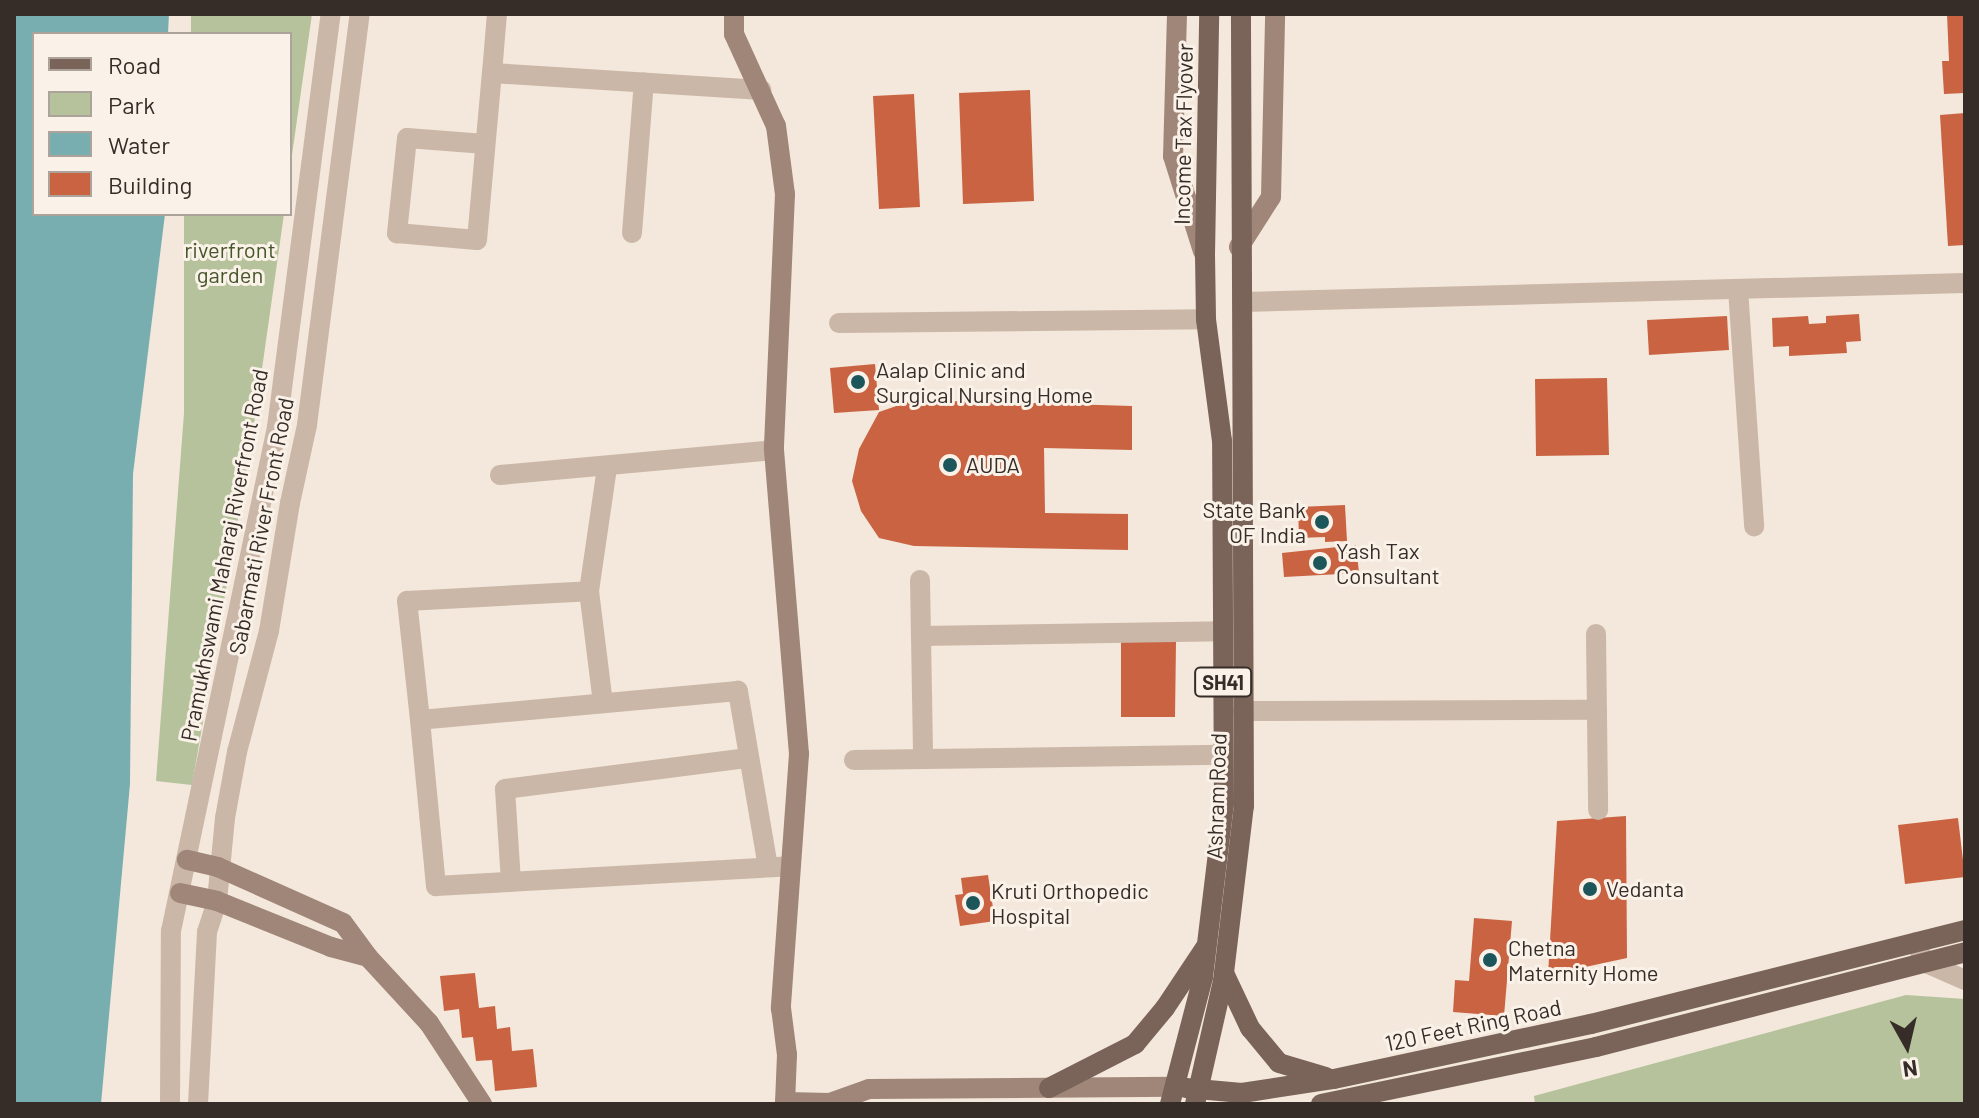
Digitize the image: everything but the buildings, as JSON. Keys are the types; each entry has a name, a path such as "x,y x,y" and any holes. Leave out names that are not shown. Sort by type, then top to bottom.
{"main road":[{"path":"734,14 734,34 776,126 785,194 774,450 799,754 781,1008 787,1055 782,1103 831,1104 869,1089 1049,1088 1172,1095"},
{"path":"1177,14 1173,156 1205,255"},
{"name":"Income Tax Flyover","path":"1205,255 1209,14"},
{"path":"1239,247 1241,14"},
{"path":"1239,247 1271,197 1275,14"},
{"name":"Ashram Road","path":"1197,1097 1224,973 1244,806 1244,302 1239,247"},
{"name":"Ashram Road","path":"1172,1095 1203,977 1224,804 1222,441 1206,319 1205,255"},
{"path":"187,860 218,867 343,923 368,957 429,1023 482,1104"},
{"path":"180,893 217,901 331,947 368,957"},
{"name":"120 Feet Ring Road","path":"1172,1095 1197,1097 1242,1093 1334,1079 1591,1024 1965,930"},
{"path":"1049,1088 1135,1044 1165,1008 1208,944"},
{"name":"120 Feet Ring Road","path":"1328,1103 1596,1047 1965,952"},
{"path":"1224,973 1250,1028 1279,1063 1334,1079"}],"street":[{"name":"Pramukhswami Maharaj Riverfront Road","path":"170,1104 171,931 247,556 277,427 331,14"},
{"name":"Sabarmati River Front Road","path":"198,1104 207,932 217,901 218,867 237,752 269,631 290,503 307,425 360,14"},
{"path":"485,144 407,138 397,233 477,240 497,14"},
{"path":"492,73 761,90"},
{"path":"632,233 644,82"},
{"path":"1244,302 1965,283"},
{"path":"1738,289 1754,526"},
{"path":"839,323 1206,319"},
{"path":"500,475 774,450"},
{"path":"603,703 589,591 607,467"},
{"path":"920,580 923,759"},
{"path":"589,591 407,601 436,886 790,866"},
{"path":"921,636 1223,631"},
{"path":"1596,634 1598,810"},
{"path":"420,720 738,691 768,867"},
{"path":"1243,711 1597,710"},
{"path":"854,760 1222,755"},
{"path":"511,882 505,789 748,758"},
{"path":"1916,942 1924,962 1965,980"}],"green space":[{"path":"191,14 312,14 292,155 292,32 191,32"},
{"name":"riverfront garden","path":"184,216 284,216 252,439 192,785 156,781 184,413"},
{"path":"1906,995 1965,999 1965,1104 1535,1104 1534,1096"}],"water":[{"path":"14,14 169,14 168,32 32,32 32,216 165,216 133,474 130,784 101,1104 14,1104"}],"place":[{"name":"Aalap Clinic and Surgical Nursing Home","path":"858,382"},
{"name":"AUDA","path":"950,465"},
{"name":"State Bank OF India","path":"1322,522"},
{"name":"Yash Tax Consultant","path":"1320,563"},
{"name":"Vedanta","path":"1590,889"},
{"name":"Kruti Orthopedic Hospital","path":"973,903"},
{"name":"Chetna Maternity Home","path":"1490,960"}]}
